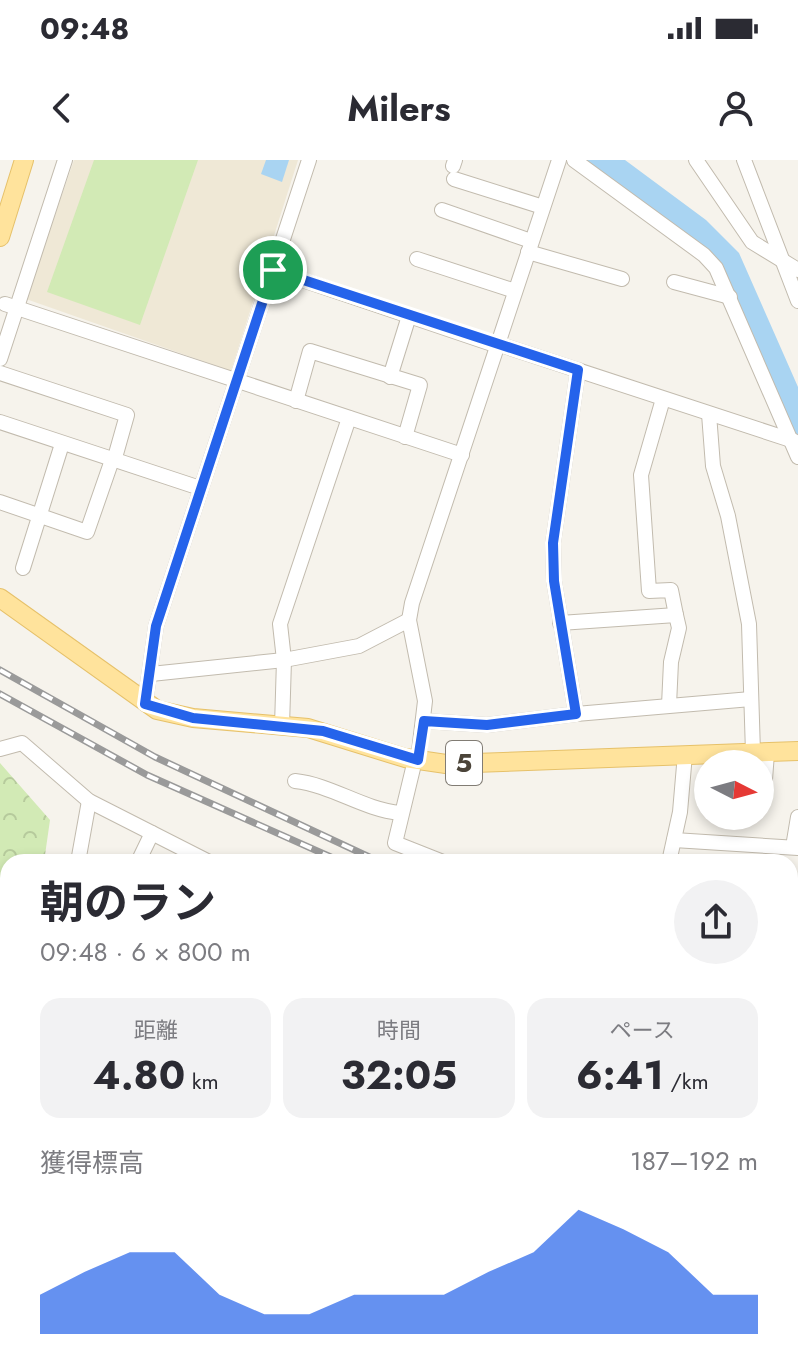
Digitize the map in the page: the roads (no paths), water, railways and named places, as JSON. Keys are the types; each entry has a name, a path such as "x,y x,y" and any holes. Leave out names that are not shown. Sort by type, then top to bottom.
{"main road":[{"path":"0,237 24,160"},
{"name":"5","path":"0,598 145,704 193,718 323,731 416,760 446,764 694,754"},
{"name":"5","path":"774,752 798,751"}],"street":[{"path":"0,359 11,306 65,160"},
{"path":"145,704 156,626 309,160"},
{"path":"574,160 704,255 716,268 794,441 798,457"},
{"path":"696,160 752,242 798,270"},
{"path":"744,160 798,301"},
{"path":"423,854 395,843 424,721 422,679 409,620 556,161"},
{"path":"454,168 543,207"},
{"path":"442,210 529,246 622,279"},
{"path":"417,259 515,291"},
{"path":"273,270 794,441"},
{"path":"674,282 730,297"},
{"path":"11,306 462,455"},
{"path":"390,377 409,316"},
{"path":"296,401 310,351 420,385 405,437"},
{"path":"576,714 554,581 553,543 578,370"},
{"path":"0,373 127,415 87,532 0,502"},
{"path":"663,399 643,459 641,475 649,591 671,590 679,628 671,662 669,705"},
{"path":"709,414 713,466 731,528 749,624 751,699 760,750"},
{"path":"282,726 284,660 280,624 349,418"},
{"path":"0,422 200,488"},
{"path":"23,568 62,444"},
{"path":"560,623 676,615"},
{"path":"151,674 284,660 359,646 409,620"},
{"path":"424,721 487,725 751,699"},
{"path":"0,749 36,739"},
{"path":"21,744 89,801 152,833 184,854"},
{"path":"671,854 685,754"},
{"path":"295,781 317,783 330,793 375,810 400,813"},
{"path":"79,854 89,801"},
{"path":"674,840 796,848 798,817"},
{"path":"142,854 152,833"}],"water":[{"path":"266,160 289,160 282,182 261,174"},
{"path":"583,160 625,160 706,220 739,253 798,387 798,445 724,272"}],"railway":[{"path":"0,670 155,757 363,854"},
{"path":"0,694 147,775 324,854"}]}
